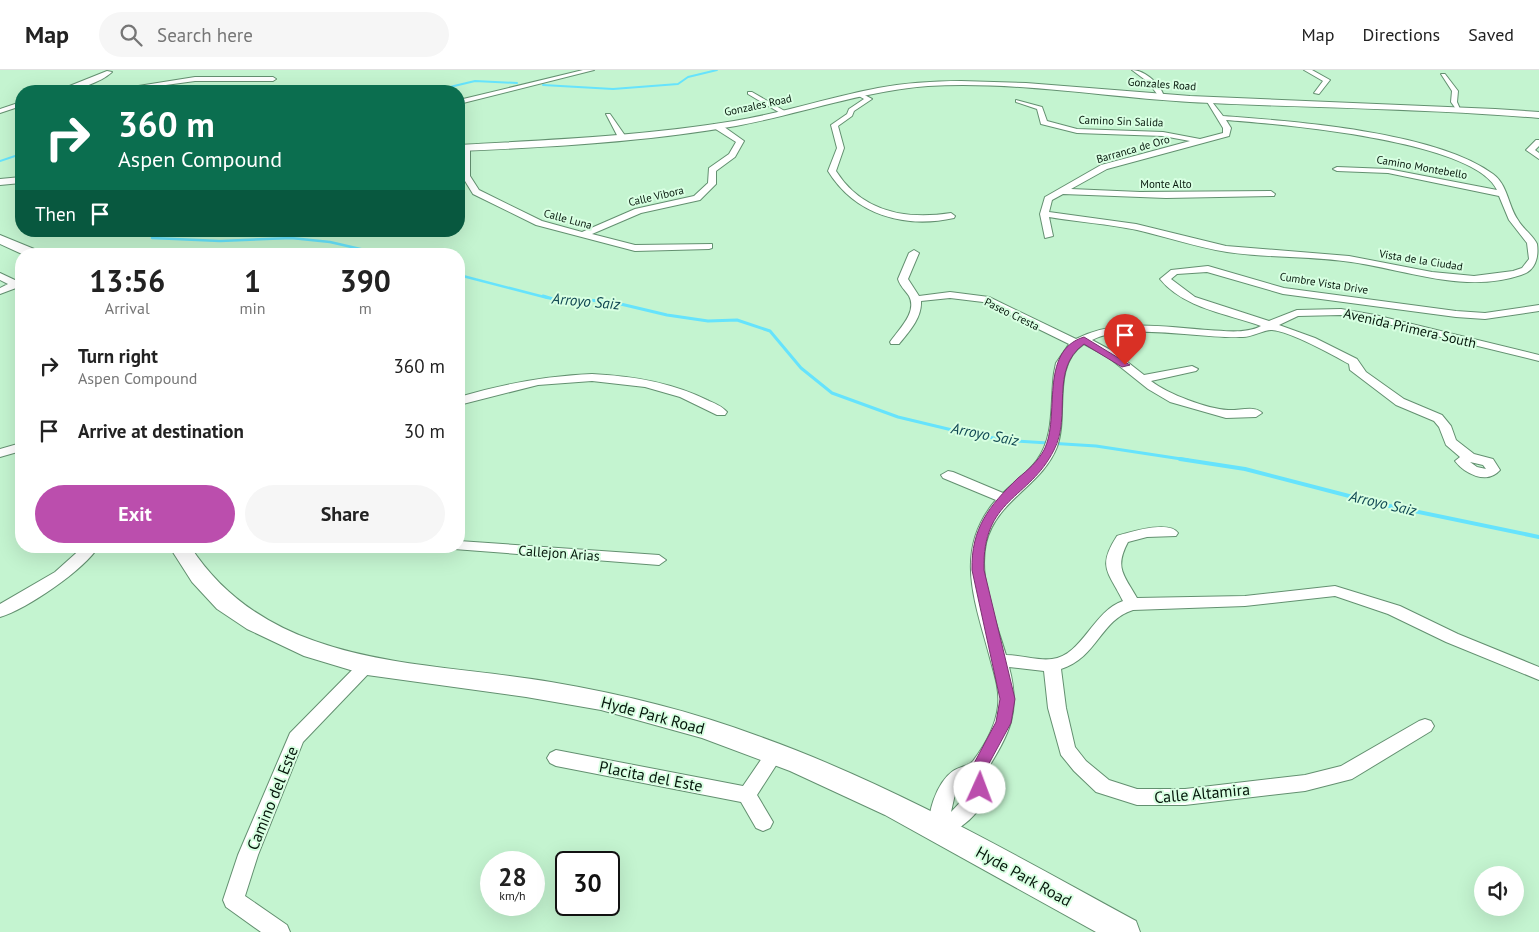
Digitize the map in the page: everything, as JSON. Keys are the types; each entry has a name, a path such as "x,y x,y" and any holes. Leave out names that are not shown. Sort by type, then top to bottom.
{"main road":[{"path":"0,239 20,248"},
{"name":"Hyde Park Road","path":"183,553 196,574 226,604 264,627 312,648 366,666 518,686 583,697 673,719 775,753 856,788 939,829 1125,932"}],"street":[{"path":"162,84 205,70"},
{"path":"566,70 574,74"},
{"path":"465,101 591,70"},
{"path":"1135,70 1150,81 1162,97"},
{"path":"1307,70 1327,80 1317,93"},
{"path":"78,85 101,77 109,72"},
{"path":"1443,75 1455,91 1454,102 1458,108"},
{"path":"155,85 195,79 273,80"},
{"name":"Gonzales Road","path":"465,147 622,137 717,126 784,113 859,94 906,86 968,83 1209,100 1458,108 1539,115"},
{"path":"750,93 784,113"},
{"path":"859,94 869,99 857,105 851,110 850,115 835,125 834,132 840,145 840,153 832,171 839,184 857,201 894,216 923,219 950,216"},
{"path":"1209,100 1222,118"},
{"name":"Camino Sin Salida","path":"1018,101 1040,108 1044,122 1077,131 1163,134 1204,142"},
{"path":"0,112 15,106"},
{"path":"608,115 622,137"},
{"name":"Vista de la Ciudad","path":"1044,214 1134,227 1229,250 1350,259 1441,276 1483,279 1516,274 1528,270 1534,264 1537,257 1536,250 1530,240 1513,221 1503,194 1491,176 1460,160 1424,148 1284,122 1222,118"},
{"name":"Barranca de Oro","path":"1044,214 1044,206 1048,200 1060,191 1104,167 1222,137 1228,132 1222,118"},
{"path":"1368,137 1374,125"},
{"name":"Calle Vibora","path":"582,235 630,214 697,198 712,184 712,170 732,155 740,141 717,126"},
{"path":"1539,142 1530,150 1539,157"},
{"name":"Calle Luna","path":"465,169 466,176 476,192 538,223 635,248 709,246"},
{"name":"Camino Montebello","path":"1337,169 1388,171 1503,194"},
{"path":"0,182 15,181"},
{"name":"Monte Alto","path":"1060,191 1135,195 1271,194"},
{"path":"1044,214 1048,236"},
{"path":"896,342 913,316 915,298 903,280 914,253"},
{"name":"Cumbre Vista Drive","path":"1270,326 1191,299 1174,288 1165,279 1174,272 1192,268 1208,269 1282,291 1456,314 1486,316 1539,308"},
{"path":"0,276 15,283"},
{"path":"0,291 15,286"},
{"name":"Paseo Cresta","path":"915,298 950,295 985,300 1119,360 1142,380 1166,396 1193,406 1226,414 1256,413"},
{"name":"Avenida Primera South","path":"1080,342 1109,332 1129,329 1161,329 1238,335 1253,333 1298,313 1341,312 1539,358"},
{"path":"1270,326 1307,339 1336,354 1343,362 1361,371 1400,402 1438,418 1445,426 1450,442 1469,457"},
{"path":"939,829 942,802 950,784 963,773 978,769 998,734 1006,711 1006,688 979,580 977,562 983,530 993,511 1003,498 1039,465 1050,449 1055,431 1061,366 1066,354 1080,342"},
{"path":"1142,380 1192,369"},
{"path":"465,399 540,380 585,377 629,380 673,390 721,412"},
{"path":"0,453 15,449"},
{"path":"948,474 1003,498"},
{"path":"1132,604 1126,588 1112,565 1114,554 1122,539 1148,532 1171,533"},
{"name":"Callejon Arias","path":"465,546 659,560"},
{"path":"0,611 54,581 85,553"},
{"path":"1000,661 1019,661 1052,666 1074,657 1106,619 1116,610 1132,604 1245,601 1335,591 1394,610 1452,638 1539,674"},
{"name":"Camino del Este","path":"279,932 233,900 248,855 296,738 366,666"},
{"name":"Calle Altamira","path":"1052,666 1057,708 1067,750 1080,766 1103,786 1137,797 1185,797 1305,783 1345,773 1426,726"},
{"path":"763,822 747,794 775,753"},
{"name":"Placita del Este","path":"556,758 747,794"},
{"path":"939,829 958,819 974,804 982,781 978,769"}],"waterway":[{"path":"543,85 613,89 678,84 688,77 717,70"},
{"path":"458,85 475,81 517,83"},
{"path":"0,161 15,156"},
{"name":"Arroyo Saiz","path":"152,238 220,241 291,238 330,242 356,248"},
{"name":"Arroyo Saiz","path":"465,277 548,298"},
{"name":"Arroyo Saiz","path":"543,296 553,299 608,301 667,315 708,321 737,320 770,331 801,368 832,393 898,417 973,435 1015,441 1096,446 1188,460"},
{"name":"Arroyo Saiz","path":"1180,459 1245,469 1380,504 1539,537"}],"route":[{"path":"980,788 982,781 978,769 1003,723 1008,699 1004,675 978,570 978,554 983,530 998,504 1039,465 1050,449 1055,431 1061,366 1069,350 1084,340 1125,365"}]}
